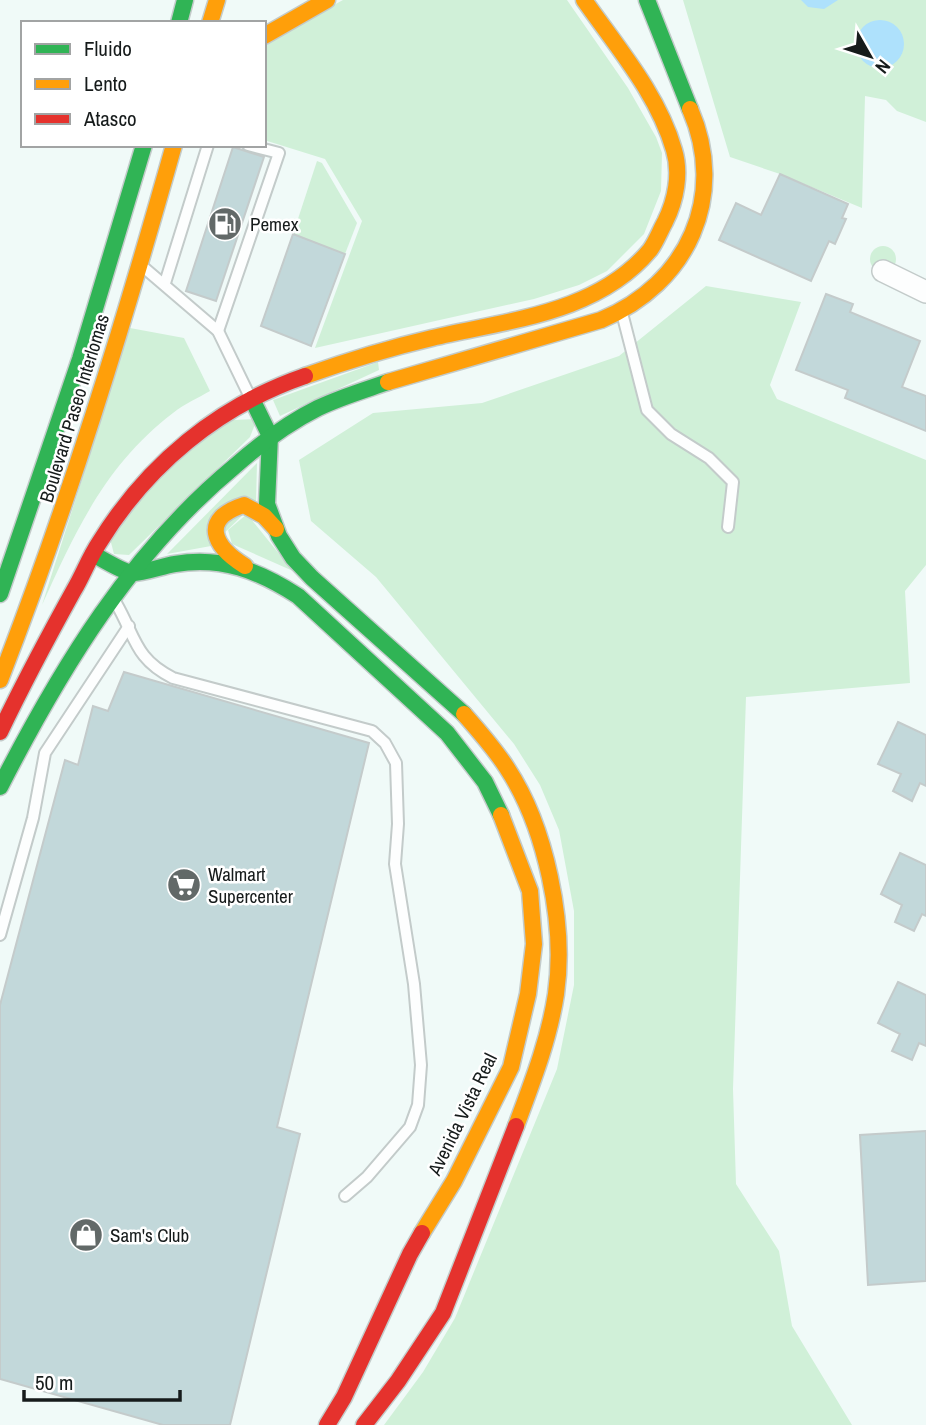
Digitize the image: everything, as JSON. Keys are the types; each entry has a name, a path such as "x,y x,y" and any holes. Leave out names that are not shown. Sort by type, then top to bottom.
{"main road":[{"path":"180,21 185,0"},
{"path":"211,21 217,0"},
{"path":"266,35 327,0"},
{"path":"0,732 34,660 102,537 148,478 204,427 252,399 318,373 402,345 538,313 585,299 616,283 641,262 657,242 676,194 675,153 640,81 584,0"},
{"path":"601,23 613,29 630,24 648,1"},
{"path":"0,787 26,733 113,597 159,540 247,453 310,412 353,393 577,328 636,302 664,278 682,255 695,229 705,200 706,174 704,147 648,1"},
{"name":"Boulevard Paseo Interlomas","path":"0,594 80,359 143,147"},
{"name":"Boulevard Paseo Interlomas","path":"0,680 63,515 141,264 173,147"},
{"path":"252,399 270,436 267,504 276,529 293,558 465,714 508,769 534,823 553,885 558,936 556,993 540,1063 453,1269 443,1313 398,1381 364,1425"},
{"path":"249,568 224,552 216,542 218,521 234,507 244,505 264,516 276,529"},
{"path":"93,554 131,573"},
{"name":"Avenida Vista Real","path":"131,573 171,563 217,560 249,568 276,580 298,596 447,733 485,782 509,832 530,891 534,944 528,994 511,1067 344,1397 327,1425"}],"street":[{"path":"883,271 926,292"}],"lane":[{"path":"165,284 207,147"},
{"path":"218,331 279,153 256,147"},
{"path":"141,264 218,331 252,399"},
{"path":"622,310 647,410 671,434 709,458 733,482 728,527"},
{"path":"113,597 141,654 160,671 173,678 372,731 386,743 396,763 398,824 395,864 414,984 421,1065 418,1105 410,1127 395,1147 345,1196"},
{"path":"0,935 33,818 45,753 129,625"}],"green space":[{"path":"343,0 567,0 628,88 662,153 661,191 644,234 607,271 579,285 534,299 315,348 362,221 325,159 266,141 266,46 284,32"},
{"path":"683,0 926,0 926,122 897,111 886,100 865,96 862,208 780,174 730,157"},
{"path":"317,161 322,163 357,223 345,254 293,234"},
{"path":"883,246 892,250 896,259 892,268 883,272 874,268 870,259 874,250"},
{"path":"706,286 801,302 770,385 777,399 926,460 926,565 905,591 910,683 746,697 733,1089 736,1184 779,1251 792,1326 852,1425 384,1425 423,1372 455,1318 557,1069 574,985 574,911 559,830 540,785 514,744 376,577 311,521 299,460 373,413 482,403 619,356"},
{"path":"130,328 184,338 210,391 177,410 150,433 111,476 67,551 42,605"},
{"path":"378,362 379,370 280,416 273,400"},
{"path":"257,419 250,437 129,555 114,554 108,531 211,421"},
{"path":"257,463 256,502 211,546 167,554"},
{"path":"247,514 293,571 232,544 228,530"}],"water":[{"path":"801,0 838,0 824,9 808,7"},
{"path":"880,20 897,27 904,44 897,61 880,68 863,61 856,44 863,27"}],"building":[{"name":"Pemex","path":"233,147 264,157 216,301 186,291"},
{"path":"780,174 848,204 842,218 846,219 835,244 829,241 811,281 719,240 736,203 761,215"},
{"path":"293,234 345,254 311,346 261,326"},
{"path":"826,294 853,304 850,312 920,341 902,387 926,396 926,431 845,398 848,390 796,370"},
{"path":"124,672 369,743 277,1127 300,1134 230,1425 163,1425 0,1379 0,1005 65,760 78,765 93,706 108,711"},
{"path":"898,722 926,735 926,786 920,783 912,801 893,791 901,774 878,764"},
{"path":"900,853 926,865 926,916 922,914 914,931 895,922 902,905 881,894"},
{"path":"898,982 926,995 926,1046 919,1043 912,1060 892,1051 900,1034 878,1023"},
{"path":"926,1131 926,1281 868,1285 860,1135"}],"traffic: fast":[{"path":"180,21 185,0"},
{"path":"647,0 690,109"},
{"path":"0,594 80,359 143,147"},
{"path":"0,787 48,699 101,614 163,536 235,466 275,434 318,408 388,382"},
{"path":"252,399 270,436 267,504 279,536 293,558 464,714"},
{"path":"93,554 132,573 192,562 224,564 269,579 298,596 447,733 485,782 501,815"}],"traffic: slow":[{"path":"211,21 217,0"},
{"path":"266,35 327,0"},
{"path":"305,376 400,346 520,319 578,301 604,288 628,271 650,250 669,214 675,196 677,168 674,150 667,129 647,90 584,0"},
{"path":"388,382 601,320 631,304 657,284 677,260 692,234 701,205 704,174 701,142 690,109"},
{"path":"0,680 49,548 93,415 173,147"},
{"path":"245,566 219,542 216,533 221,518 244,505 264,516 276,529"},
{"path":"464,714 497,754 521,792 542,847 555,907 558,967 553,1011 534,1077 516,1126"},
{"path":"422,1233 454,1181 511,1067 528,994 534,944 530,891 501,815"}],"traffic: jam":[{"path":"0,732 95,549 139,488 162,464 214,421 273,389 305,376"},
{"path":"364,1425 398,1381 443,1313 516,1126"},
{"path":"327,1425 344,1397 422,1233"}],"place":[{"name":"Pemex","path":"225,224"},
{"name":"Walmart Supercenter","path":"184,885"},
{"name":"Sam's Club","path":"86,1235"}]}
